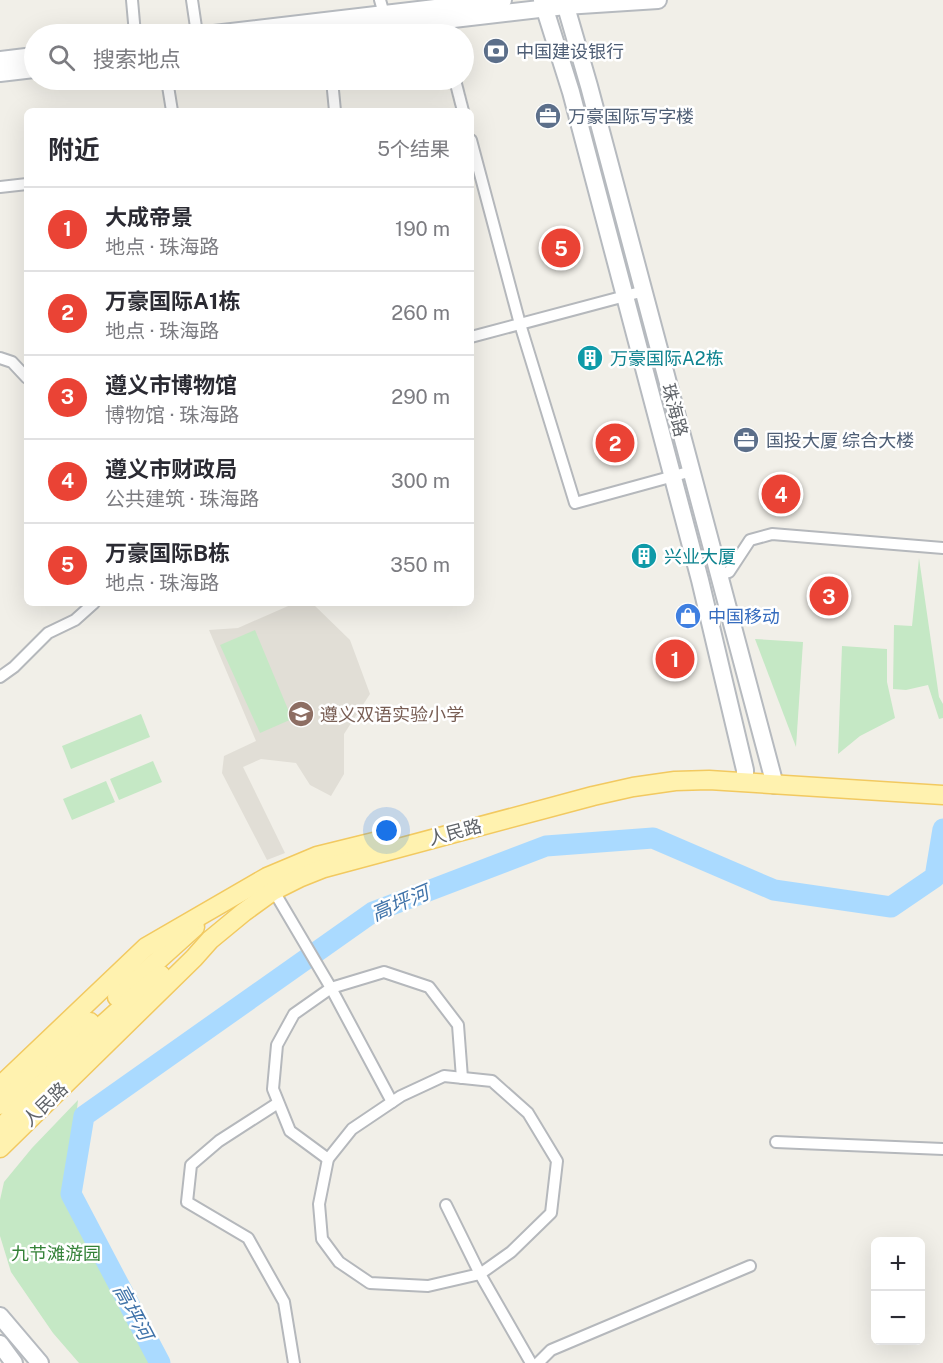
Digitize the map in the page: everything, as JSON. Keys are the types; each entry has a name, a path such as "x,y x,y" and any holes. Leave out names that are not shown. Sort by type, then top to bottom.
{"main road":[{"name":"人民路","path":"0,1086 147,947 226,902 270,884 317,856 458,822 631,774 674,769 920,788 943,795"},
{"name":"人民路","path":"920,788 943,784"},
{"name":"人民路","path":"0,1148 210,940 244,912 270,884"},
{"path":"0,1105 140,976 226,902"},
{"path":"0,1129 132,999 244,912"}],"street":[{"path":"132,0 134,24"},
{"path":"192,0 196,24"},
{"path":"276,24 382,7 503,0"},
{"path":"458,24 543,4 658,0"},
{"name":"珠海路","path":"564,3 589,86 773,778"},
{"name":"珠海路","path":"543,4 570,92 700,580 745,776"},
{"path":"0,60 24,57"},
{"path":"0,73 24,70"},
{"path":"169,90 172,108"},
{"path":"333,90 335,108"},
{"path":"458,90 462,108"},
{"path":"474,151 520,324 575,503 692,471"},
{"path":"0,187 24,184"},
{"path":"474,336 644,291"},
{"path":"0,358 12,362 24,375"},
{"path":"719,575 729,572 750,540 772,534 943,548"},
{"path":"0,676 14,667 48,633 75,620 91,606"},
{"path":"270,884 331,988 392,1102"},
{"path":"328,1159 290,1131 273,1089 277,1045 294,1014 331,988 384,972 429,987 458,1025 462,1078"},
{"path":"444,1076 492,1081 528,1113 557,1161 551,1213 511,1252 480,1274 428,1286 370,1283 339,1262 321,1239 320,1204 328,1159 352,1129 392,1102 444,1076"},
{"path":"278,1103 219,1141 191,1165 187,1202 248,1238 284,1302 294,1363"},
{"path":"776,1142 943,1149"},
{"path":"446,1205 480,1274 531,1363"},
{"path":"538,1363 551,1350 750,1266"},
{"path":"1,1313 40,1363"},
{"path":"0,1344 14,1363"}],"shaded area":[{"name":"遵义双语实验小学","path":"288,606 315,606 350,640 370,694 344,734 344,774 331,796 310,785 296,763 261,759 243,767 285,853 267,860 222,773 224,756 256,741 209,630 238,628"}],"green space":[{"path":"919,558 939,697 943,704 943,718 939,719 928,685 906,690 893,689 894,625 912,626"},
{"path":"255,630 292,719 260,733 220,645"},
{"path":"755,639 803,642 796,747"},
{"path":"842,646 887,649 887,682 895,718 860,736 838,754"},
{"path":"141,714 150,737 71,769 62,746"},
{"path":"153,761 162,782 119,800 110,779"},
{"path":"106,781 115,802 72,820 63,799"},
{"name":"九节滩游园","path":"78,1100 74,1136 75,1173 82,1200 167,1363 79,1363 53,1333 11,1272 0,1236 0,1200 4,1182 32,1148"}],"waterway":[{"name":"高坪河","path":"160,1363 71,1194 84,1116 373,912 546,846 653,838 774,890 891,907 935,877 943,829"}],"place":[{"name":"中国建设银行","path":"496,51"},
{"name":"万豪国际写字楼","path":"548,116"},
{"name":"万豪国际B栋","path":"561,248"},
{"name":"万豪国际A2栋","path":"590,358"},
{"name":"国投大厦 综合大楼","path":"746,440"},
{"name":"万豪国际A1栋","path":"615,443"},
{"name":"遵义市财政局","path":"781,494"},
{"name":"兴业大厦","path":"644,556"},
{"name":"遵义市博物馆","path":"829,596"},
{"name":"中国移动","path":"688,616"},
{"name":"大成帝景","path":"675,659"},
{"name":"遵义双语实验小学","path":"301,714"}]}
